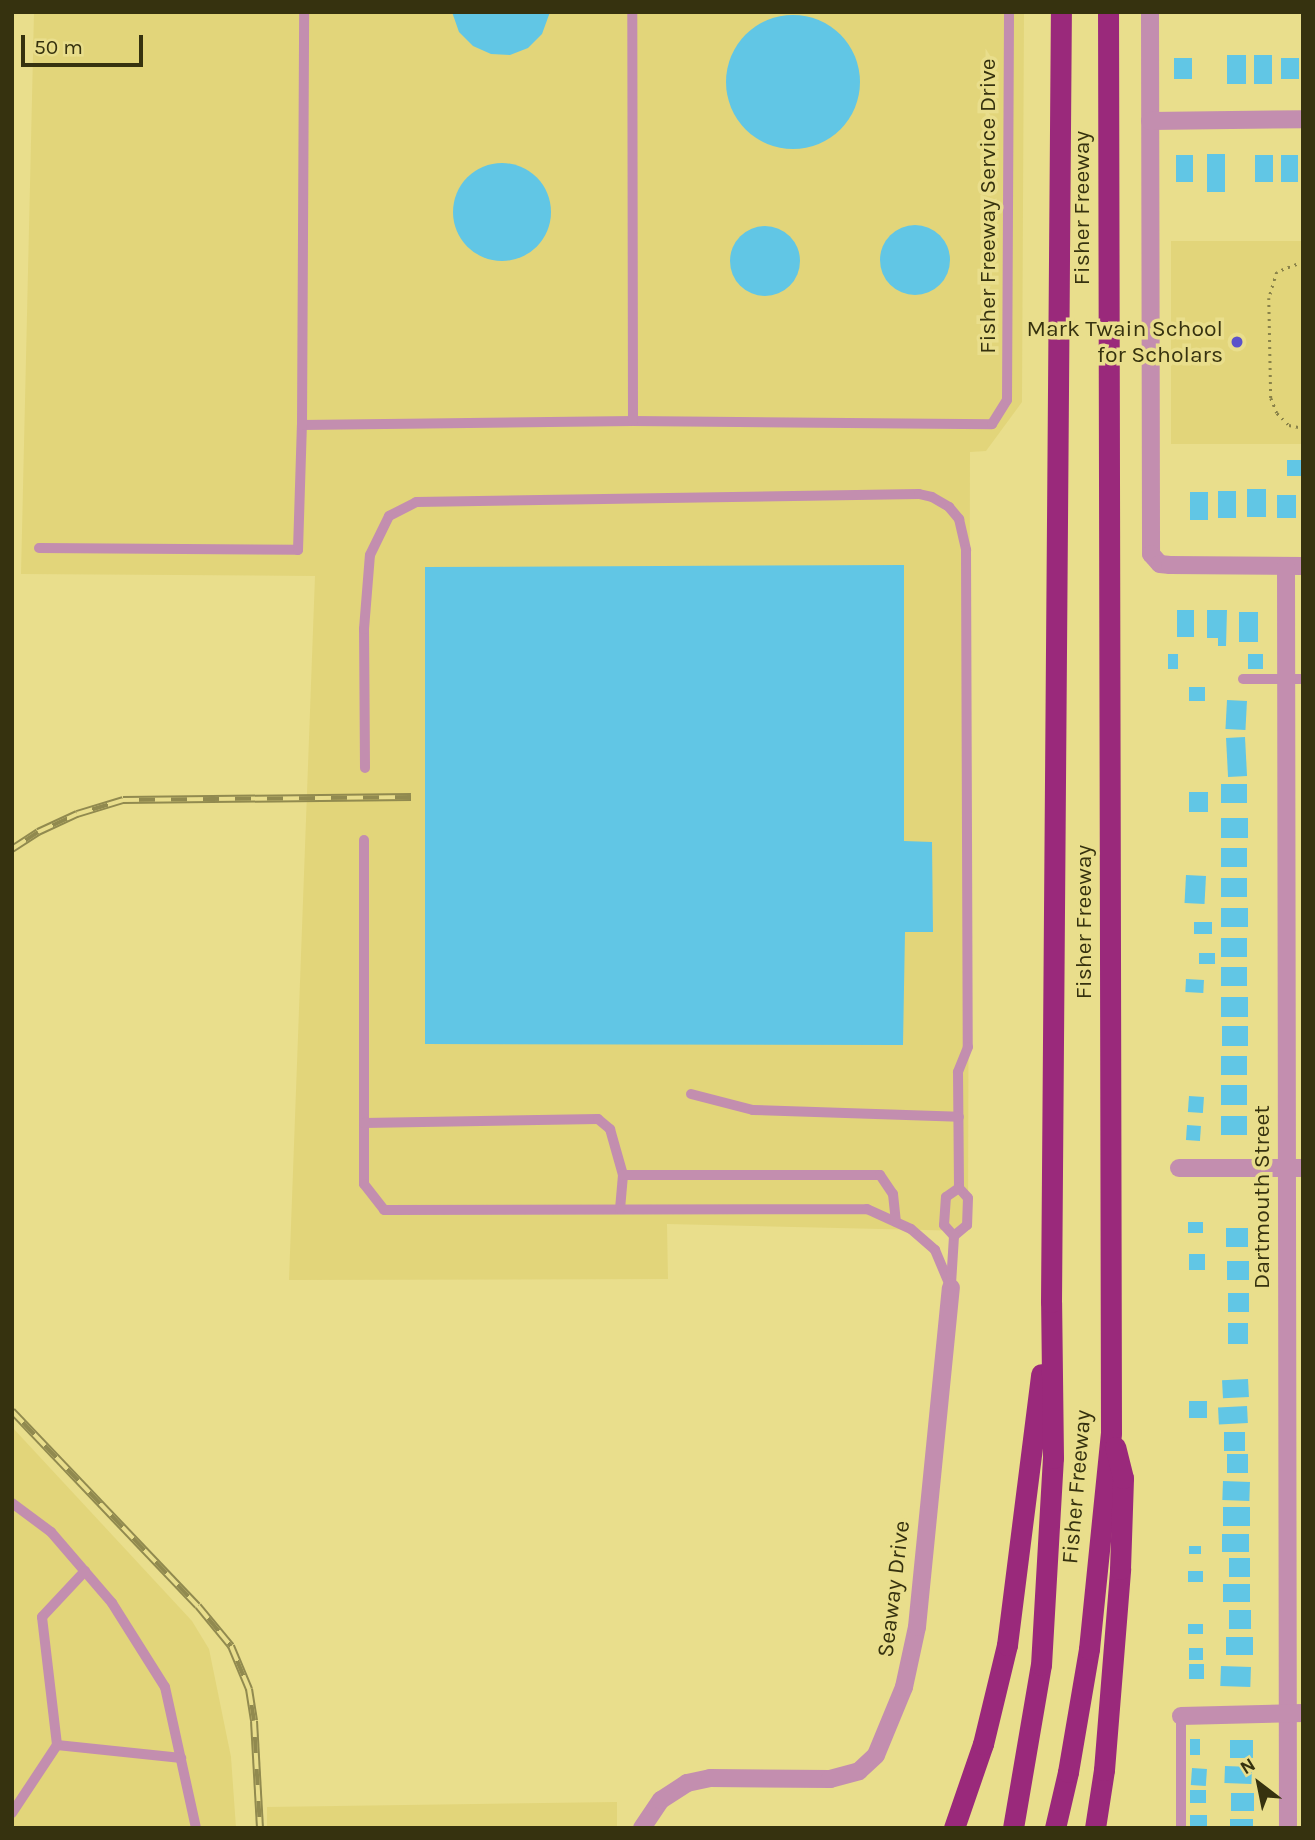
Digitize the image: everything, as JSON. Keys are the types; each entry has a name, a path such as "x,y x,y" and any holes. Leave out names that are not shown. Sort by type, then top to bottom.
{"highway":[{"name":"Fisher Freeway","path":"1013,1828 1041,1665 1054,1458 1051,1302 1060,12"},
{"name":"Fisher Freeway","path":"1055,1828 1069,1772 1089,1649 1111,1433 1108,12"},
{"path":"954,1828 983,1744 1007,1645 1051,1302"},
{"path":"1095,1828 1104,1770 1120,1569 1122,1478 1111,1433"}],"street":[{"path":"1150,12 1149,547 1155,561 1170,565 1295,566"},
{"path":"1150,121 1303,119"},
{"name":"Dartmouth Street","path":"1288,1828 1295,1714 1295,566"},
{"path":"1180,1168 1294,1168"},
{"name":"Seaway Drive","path":"642,1828 661,1800 687,1783 710,1778 830,1779 859,1771 876,1755 904,1687 917,1627 951,1288"},
{"path":"1181,1716 1295,1714"}],"lane":[{"path":"39,548 298,551 302,425 304,12"},
{"path":"302,425 633,421 632,12"},
{"name":"Fisher Freeway Service Drive","path":"633,421 992,424 1007,400 1009,12"},
{"path":"365,768 364,629 370,555 389,516 416,502 919,494 932,497 949,507 959,519 966,550 968,1047 958,1072 958,1117 959,1188 968,1198 967,1225 954,1236"},
{"path":"1243,678 1295,679"},
{"path":"365,840 364,1184 384,1210 867,1209 911,1229 935,1250 951,1288"},
{"path":"691,1094 753,1110 958,1117"},
{"path":"364,1124 598,1119 610,1129 622,1175 620,1209"},
{"path":"622,1175 880,1175 893,1194 896,1222"},
{"path":"951,1288 954,1236 944,1225 946,1197 959,1188"},
{"path":"12,1503 51,1532 112,1603 165,1687 195,1828"},
{"path":"12,1814 57,1745 42,1616 85,1571"},
{"path":"1181,1716 1181,1828"},
{"path":"57,1745 181,1758"}],"path":[{"path":"1303,262 1277,272 1269,298 1271,398 1277,413 1289,425 1303,428"}],"shaded area":[{"path":"34,12 1024,12 1022,402 986,451 970,452 968,1231 667,1224 668,1279 289,1280 315,576 21,574"},
{"name":"Mark Twain School for Scholars","path":"1171,241 1303,241 1303,444 1171,444"},
{"path":"12,1427 192,1621 209,1649 231,1757 236,1828 12,1828"},
{"path":"617,1802 617,1828 267,1828 267,1807"}],"building":[{"path":"452,12 550,12 542,34 528,48 510,55 491,54 473,46 459,32"},
{"path":"793,15 819,20 840,35 855,56 860,82 855,108 840,129 819,144 793,149 767,144 746,129 731,108 726,82 731,56 746,35 767,20"},
{"path":"1227,55 1246,55 1246,84 1227,84"},
{"path":"1254,55 1272,55 1272,84 1254,84"},
{"path":"1174,58 1192,58 1192,79 1174,79"},
{"path":"1281,58 1299,58 1299,79 1281,79"},
{"path":"1207,154 1225,154 1225,192 1207,192"},
{"path":"1176,155 1193,155 1193,182 1176,182"},
{"path":"1255,155 1273,155 1273,182 1255,182"},
{"path":"1281,155 1298,155 1298,182 1281,182"},
{"path":"502,163 521,166 537,177 548,193 551,212 548,231 537,247 521,258 502,261 483,258 467,247 456,231 453,212 456,193 467,177 483,166"},
{"path":"915,225 940,235 950,260 940,285 915,295 890,285 880,260 890,235"},
{"path":"765,226 790,236 800,261 790,286 765,296 740,286 730,261 740,236"},
{"path":"1287,460 1302,460 1302,476 1287,476"},
{"path":"1247,489 1266,489 1266,517 1247,517"},
{"path":"1218,491 1236,491 1236,518 1218,518"},
{"path":"1190,492 1208,492 1208,520 1190,520"},
{"path":"1277,495 1296,495 1296,518 1277,518"},
{"path":"904,565 904,841 932,842 933,932 905,932 903,1045 425,1044 425,567"},
{"path":"1177,610 1194,610 1194,637 1177,637"},
{"path":"1207,610 1227,610 1226,646 1218,646 1218,638 1207,638"},
{"path":"1239,612 1258,612 1258,642 1239,642"},
{"path":"1168,654 1178,654 1178,669 1168,669"},
{"path":"1248,654 1263,654 1263,669 1248,669"},
{"path":"1189,687 1205,687 1205,701 1189,701"},
{"path":"1227,700 1247,701 1245,730 1225,729"},
{"path":"1245,737 1247,776 1228,777 1226,738"},
{"path":"1221,784 1247,784 1247,803 1221,803"},
{"path":"1189,792 1208,792 1208,812 1189,812"},
{"path":"1221,818 1248,818 1248,838 1221,838"},
{"path":"1221,848 1247,848 1247,867 1221,867"},
{"path":"1186,875 1206,876 1205,904 1185,903"},
{"path":"1221,878 1247,878 1247,897 1221,897"},
{"path":"1221,908 1248,908 1248,927 1221,927"},
{"path":"1194,922 1212,922 1212,934 1194,934"},
{"path":"1221,938 1247,938 1247,957 1221,957"},
{"path":"1199,953 1215,953 1215,964 1199,964"},
{"path":"1221,967 1247,967 1247,986 1221,986"},
{"path":"1186,979 1204,980 1203,993 1185,992"},
{"path":"1221,997 1248,997 1248,1017 1221,1017"},
{"path":"1222,1026 1248,1026 1248,1046 1222,1046"},
{"path":"1221,1056 1247,1056 1247,1075 1221,1075"},
{"path":"1221,1085 1247,1085 1247,1105 1221,1105"},
{"path":"1189,1096 1204,1097 1203,1113 1188,1112"},
{"path":"1221,1116 1247,1116 1247,1135 1221,1135"},
{"path":"1187,1125 1201,1126 1200,1141 1186,1140"},
{"path":"1188,1222 1203,1222 1203,1233 1188,1233"},
{"path":"1226,1228 1248,1228 1248,1247 1226,1247"},
{"path":"1189,1254 1205,1254 1205,1270 1189,1270"},
{"path":"1227,1261 1249,1261 1249,1280 1227,1280"},
{"path":"1228,1293 1249,1293 1249,1312 1228,1312"},
{"path":"1228,1323 1248,1323 1248,1344 1228,1344"},
{"path":"1248,1379 1249,1397 1223,1398 1222,1380"},
{"path":"1189,1401 1207,1401 1207,1418 1189,1418"},
{"path":"1247,1406 1248,1423 1219,1424 1218,1408"},
{"path":"1224,1432 1245,1432 1245,1451 1224,1451"},
{"path":"1227,1454 1248,1454 1248,1473 1227,1473"},
{"path":"1223,1481 1250,1482 1249,1501 1222,1500"},
{"path":"1223,1507 1250,1507 1250,1526 1223,1526"},
{"path":"1222,1534 1249,1534 1249,1552 1222,1552"},
{"path":"1189,1546 1201,1546 1201,1554 1189,1554"},
{"path":"1229,1558 1250,1558 1250,1577 1229,1577"},
{"path":"1188,1571 1203,1571 1203,1582 1188,1582"},
{"path":"1223,1584 1250,1584 1250,1602 1223,1602"},
{"path":"1229,1610 1251,1610 1251,1629 1229,1629"},
{"path":"1188,1624 1203,1624 1203,1634 1188,1634"},
{"path":"1226,1637 1253,1637 1253,1655 1226,1655"},
{"path":"1189,1648 1203,1648 1203,1660 1189,1660"},
{"path":"1189,1664 1204,1664 1204,1679 1189,1679"},
{"path":"1221,1666 1251,1667 1250,1687 1220,1686"},
{"path":"1190,1739 1200,1739 1200,1755 1190,1755"},
{"path":"1230,1740 1253,1740 1253,1758 1230,1758"},
{"path":"1225,1766 1252,1767 1251,1784 1224,1783"},
{"path":"1192,1768 1207,1769 1206,1786 1191,1785"},
{"path":"1190,1790 1206,1790 1206,1803 1190,1803"},
{"path":"1231,1793 1254,1793 1254,1811 1231,1811"},
{"path":"1190,1815 1207,1815 1207,1828 1190,1828"},
{"path":"1230,1819 1253,1819 1253,1828 1230,1828"}],"railway":[{"path":"12,849 38,832 77,814 123,800 411,797"},
{"path":"12,1411 198,1606 231,1646 249,1689 254,1721 260,1828"}],"place":[{"name":"Mark Twain School for Scholars","path":"1237,342"}]}
